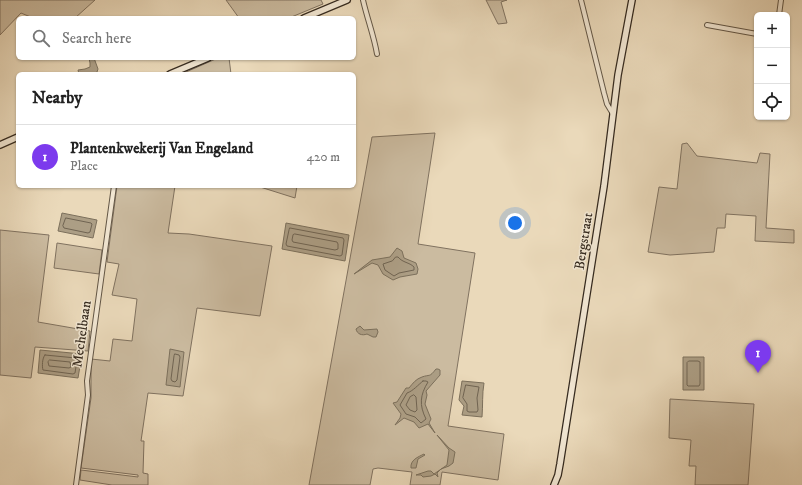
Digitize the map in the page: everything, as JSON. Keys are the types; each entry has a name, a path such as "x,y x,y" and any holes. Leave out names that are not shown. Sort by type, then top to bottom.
{"street":[{"path":"309,16 347,0"},
{"path":"363,0 371,32 374,37 377,54"},
{"path":"581,0 607,104 613,114"},
{"name":"Bergstraat","path":"554,485 560,464 604,186 618,75 632,0"},
{"path":"779,12 781,0"},
{"path":"706,25 754,33"},
{"path":"175,72 203,60"},
{"path":"0,145 16,138"},
{"name":"Mechelbaan","path":"76,485 88,395 87,381 114,188"}],"shaded area":[{"path":"0,0 95,0 77,16 28,16 21,13 16,16 16,18 0,35"},
{"path":"226,0 321,0 323,4 294,16 238,16"},
{"path":"486,0 507,0 501,2 507,23 498,24"},
{"path":"213,60 229,60 231,72 186,72"},
{"path":"435,133 418,244 475,253 448,426 504,434 498,480 442,472 440,485 410,485 412,472 378,468 373,469 370,485 309,485 372,137"},
{"path":"687,143 697,156 757,163 760,153 770,154 766,228 794,230 794,243 755,241 756,216 726,214 725,228 717,228 714,252 670,255 648,252 659,187 677,189 682,144"},
{"path":"117,188 175,188 168,233 189,234 272,246 260,316 197,308 183,396 148,393 141,441 144,441 143,473 148,474 148,485 112,485 80,480 81,470 138,477 138,475 81,468 91,398 91,359 110,361 113,339 132,341 137,299 112,295 119,264 107,262"},
{"path":"263,188 297,188 295,198"},
{"path":"0,230 49,235 38,322 90,331 88,351 35,347 31,378 0,375"},
{"path":"57,243 102,250 99,274 54,268"},
{"path":"670,399 754,404 748,485 695,485 696,466 689,466 691,440 669,438"}],"water":[{"path":"89,60 95,60 98,69 97,72 78,72 78,70 90,67"},
{"path":"62,213 97,220 93,238 58,231"},
{"path":"286,223 349,235 345,261 282,249"},
{"path":"397,248 402,251 404,258 416,263 418,269 417,274 400,277 393,280 383,274 378,265 372,263 354,274 372,260 390,257"},
{"path":"360,326 364,330 377,329 378,332 376,337 367,334 360,334 356,329"},
{"path":"170,349 184,352 180,387 166,385"},
{"path":"40,350 82,354 78,378 38,373"},
{"path":"683,357 704,357 704,390 683,390"},
{"path":"436,369 440,370 440,375 426,391 427,395 425,404 431,419 429,423 435,433 428,424 419,428 414,422 404,418 395,425 401,414 393,403 397,402 406,388 409,388 418,379 431,375"},
{"path":"462,381 484,383 482,417 462,415 464,406 459,400"},
{"path":"437,435 449,448 455,452 453,463 441,469 447,465 449,450"},
{"path":"424,454 425,455 418,459 416,468 411,468 413,461"},
{"path":"440,470 437,473 438,477 435,474 423,477 421,475 416,475 428,471 431,471 434,474"}],"place":[{"name":"Plantenkwekerij Van Engeland","path":"758,373"}]}
